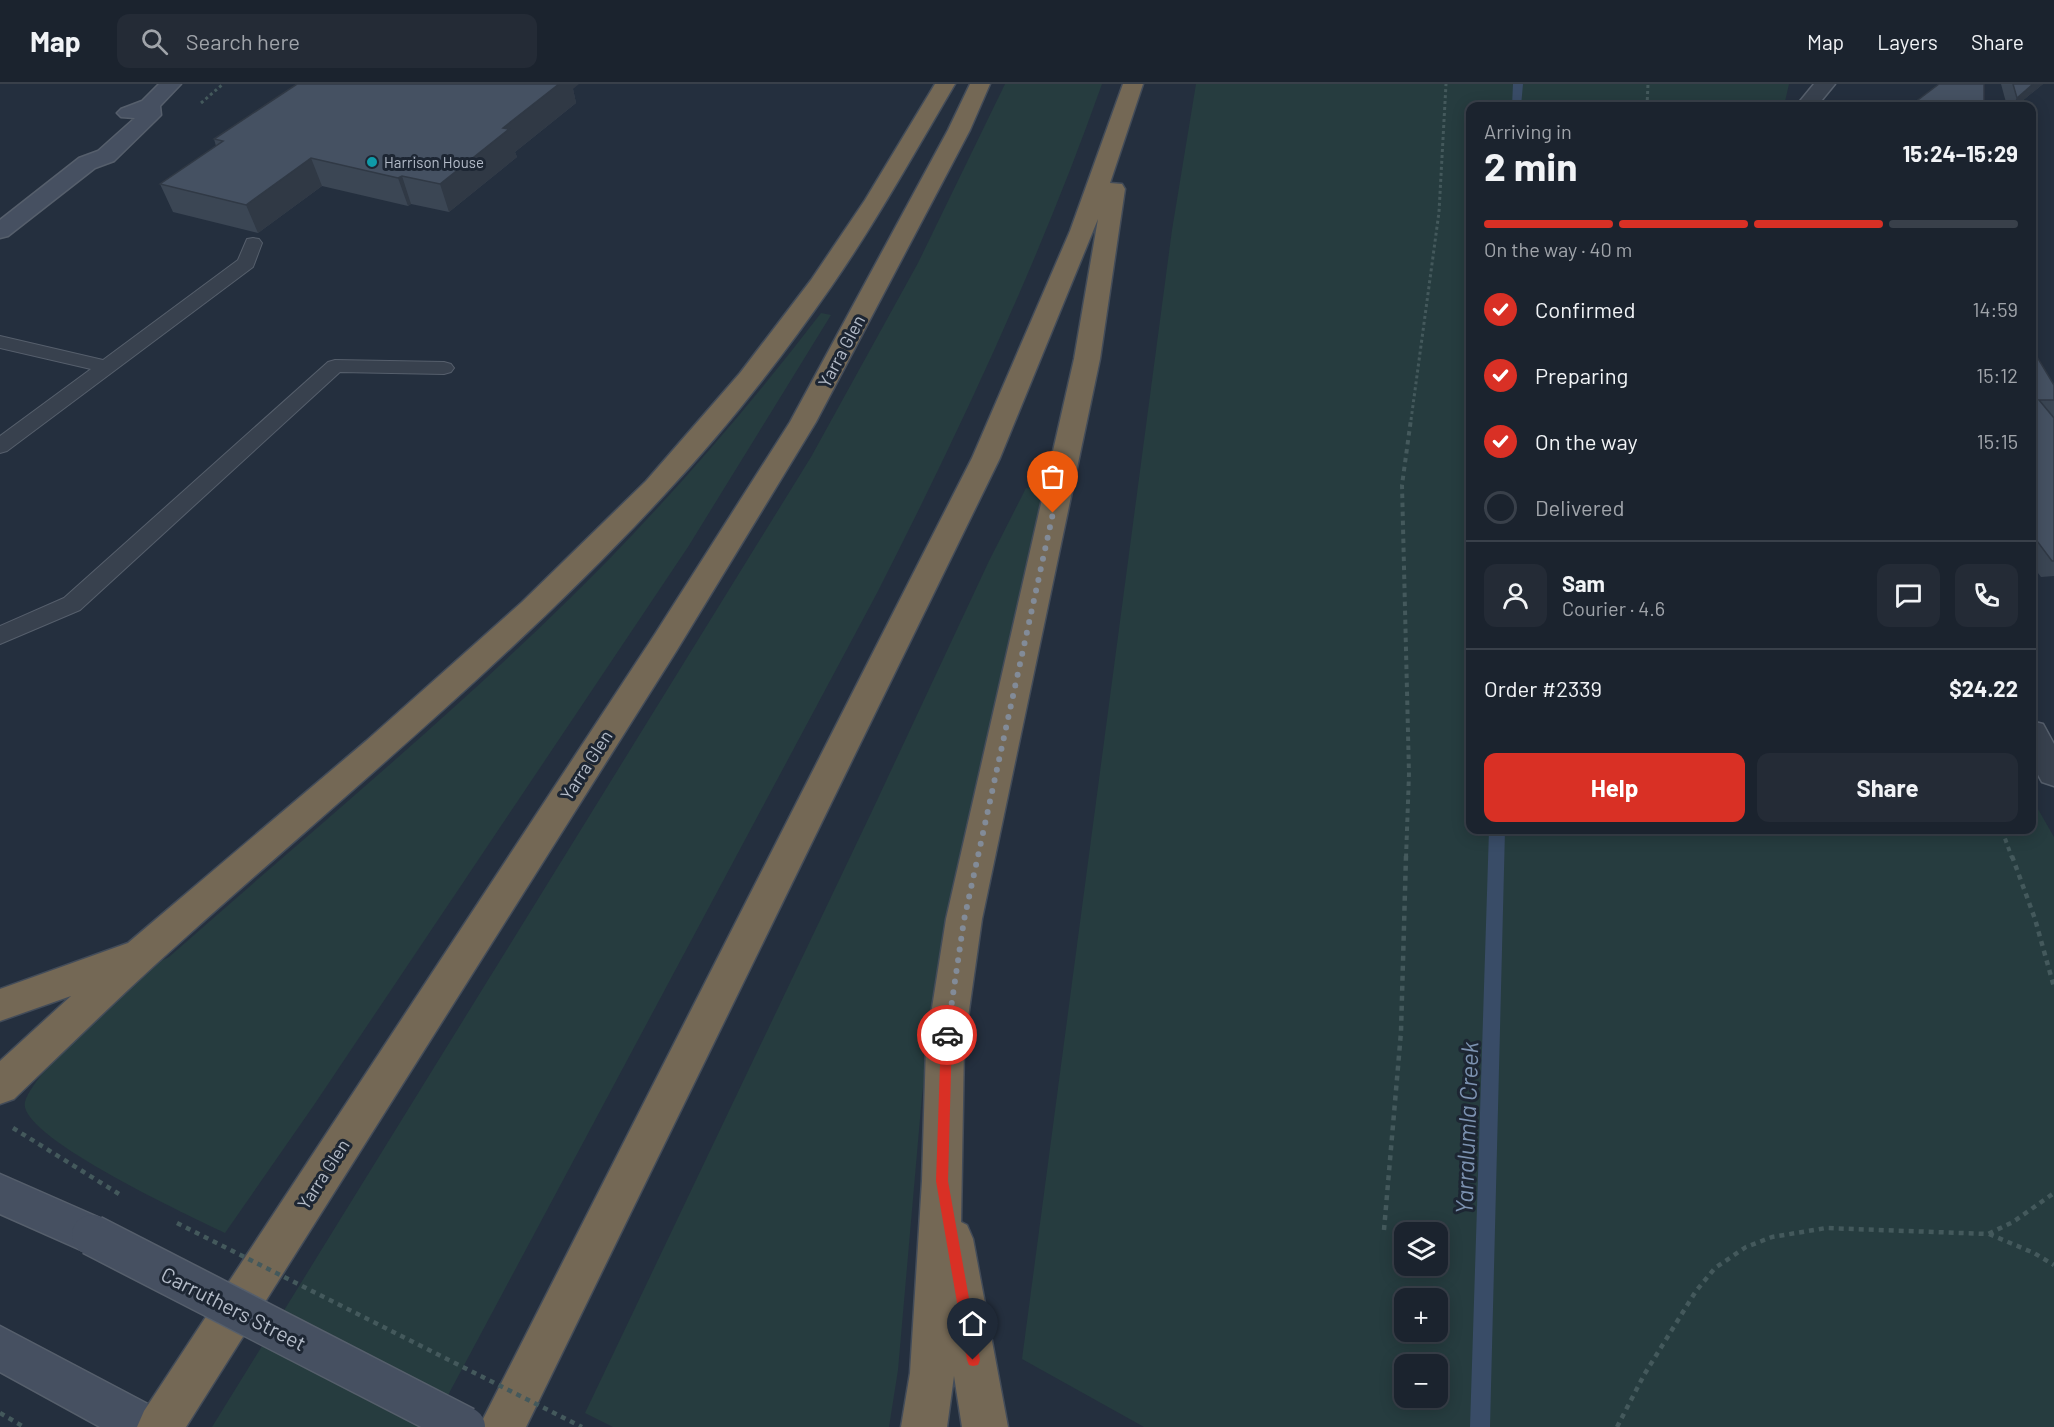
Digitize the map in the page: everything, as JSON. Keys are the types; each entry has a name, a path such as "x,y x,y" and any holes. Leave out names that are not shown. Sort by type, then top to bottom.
{"highway":[{"path":"0,1086 142,954 378,750 533,610 656,486 749,379 821,284 876,200 945,84"},
{"name":"Yarra Glen","path":"159,1427 666,642 803,422 948,151 980,84"},
{"path":"924,1427 932,1373 942,1181 945,1046 964,920 1087,359 1132,87"},
{"path":"502,1427 986,458 1082,231 1132,87"},
{"path":"0,1005 142,954"},
{"path":"942,1181 985,1427"}],"main road":[{"path":"0,231 87,163 106,156 150,115 149,105 171,84"},
{"name":"Carruthers Street","path":"0,1194 92,1235 465,1427"},
{"path":"2,1349 145,1427"}],"street":[{"path":"1810,102 1826,84"},
{"path":"2036,742 2054,773"}],"lane":[{"path":"0,446 246,263 253,243"},
{"path":"0,342 108,367"},
{"path":"0,636 72,604 335,366 444,368"}],"path":[{"path":"1384,1230 1401,1032 1409,774 1402,486 1439,212 1446,84"},
{"path":"1647,102 1648,84"},
{"path":"2003,834 2035,919 2054,987"},
{"path":"9,1125 122,1196"},
{"path":"1989,1234 2034,1210 2054,1193"},
{"path":"165,1217 582,1427"},
{"path":"1617,1427 1635,1389 1700,1284 1721,1263 1745,1247 1773,1235 1804,1229 1836,1227 1989,1234 2034,1253 2054,1265"},
{"path":"0,1413 24,1427"}],"green space":[{"path":"1005,84 1102,84 1026,278 969,406 908,531 431,1427 212,1427 811,457 918,263"},
{"path":"1196,84 1789,84 1785,102 1466,102 1466,834 2036,834 2036,806 2054,837 2054,1427 1144,1427 1022,1359 1172,230"},
{"path":"821,313 831,315 688,547 314,1105 225,1233 110,1175 48,1135 30,1117 25,1102 32,1088 63,1051 155,964 169,957 417,741 596,573 696,465"},
{"path":"1026,488 1042,490 1032,549 948,915 937,975 922,1096 898,1370 889,1427 613,1427 585,1413 989,561"}],"building":[{"path":"297,84 559,84 503,128 509,129 440,184 402,176 398,178 311,158 246,205 160,184 223,141 214,139"},
{"path":"1939,84 1984,84 1984,102 1915,102"},
{"path":"2013,84 2033,84 2017,98"},
{"path":"2036,355 2054,385 2054,400 2039,400 2054,418 2054,561 2036,540"}],"waterway":[{"name":"Yarralumla Creek","path":"1517,102 1518,84"},
{"name":"Yarralumla Creek","path":"1480,1427 1497,834"}],"way so far":[{"path":"947,1035 964,920 1053,513"}],"place":[{"name":"Harrison House","path":"372,162"}],"route":[{"path":"947,1035 942,1181 973,1360"}]}
